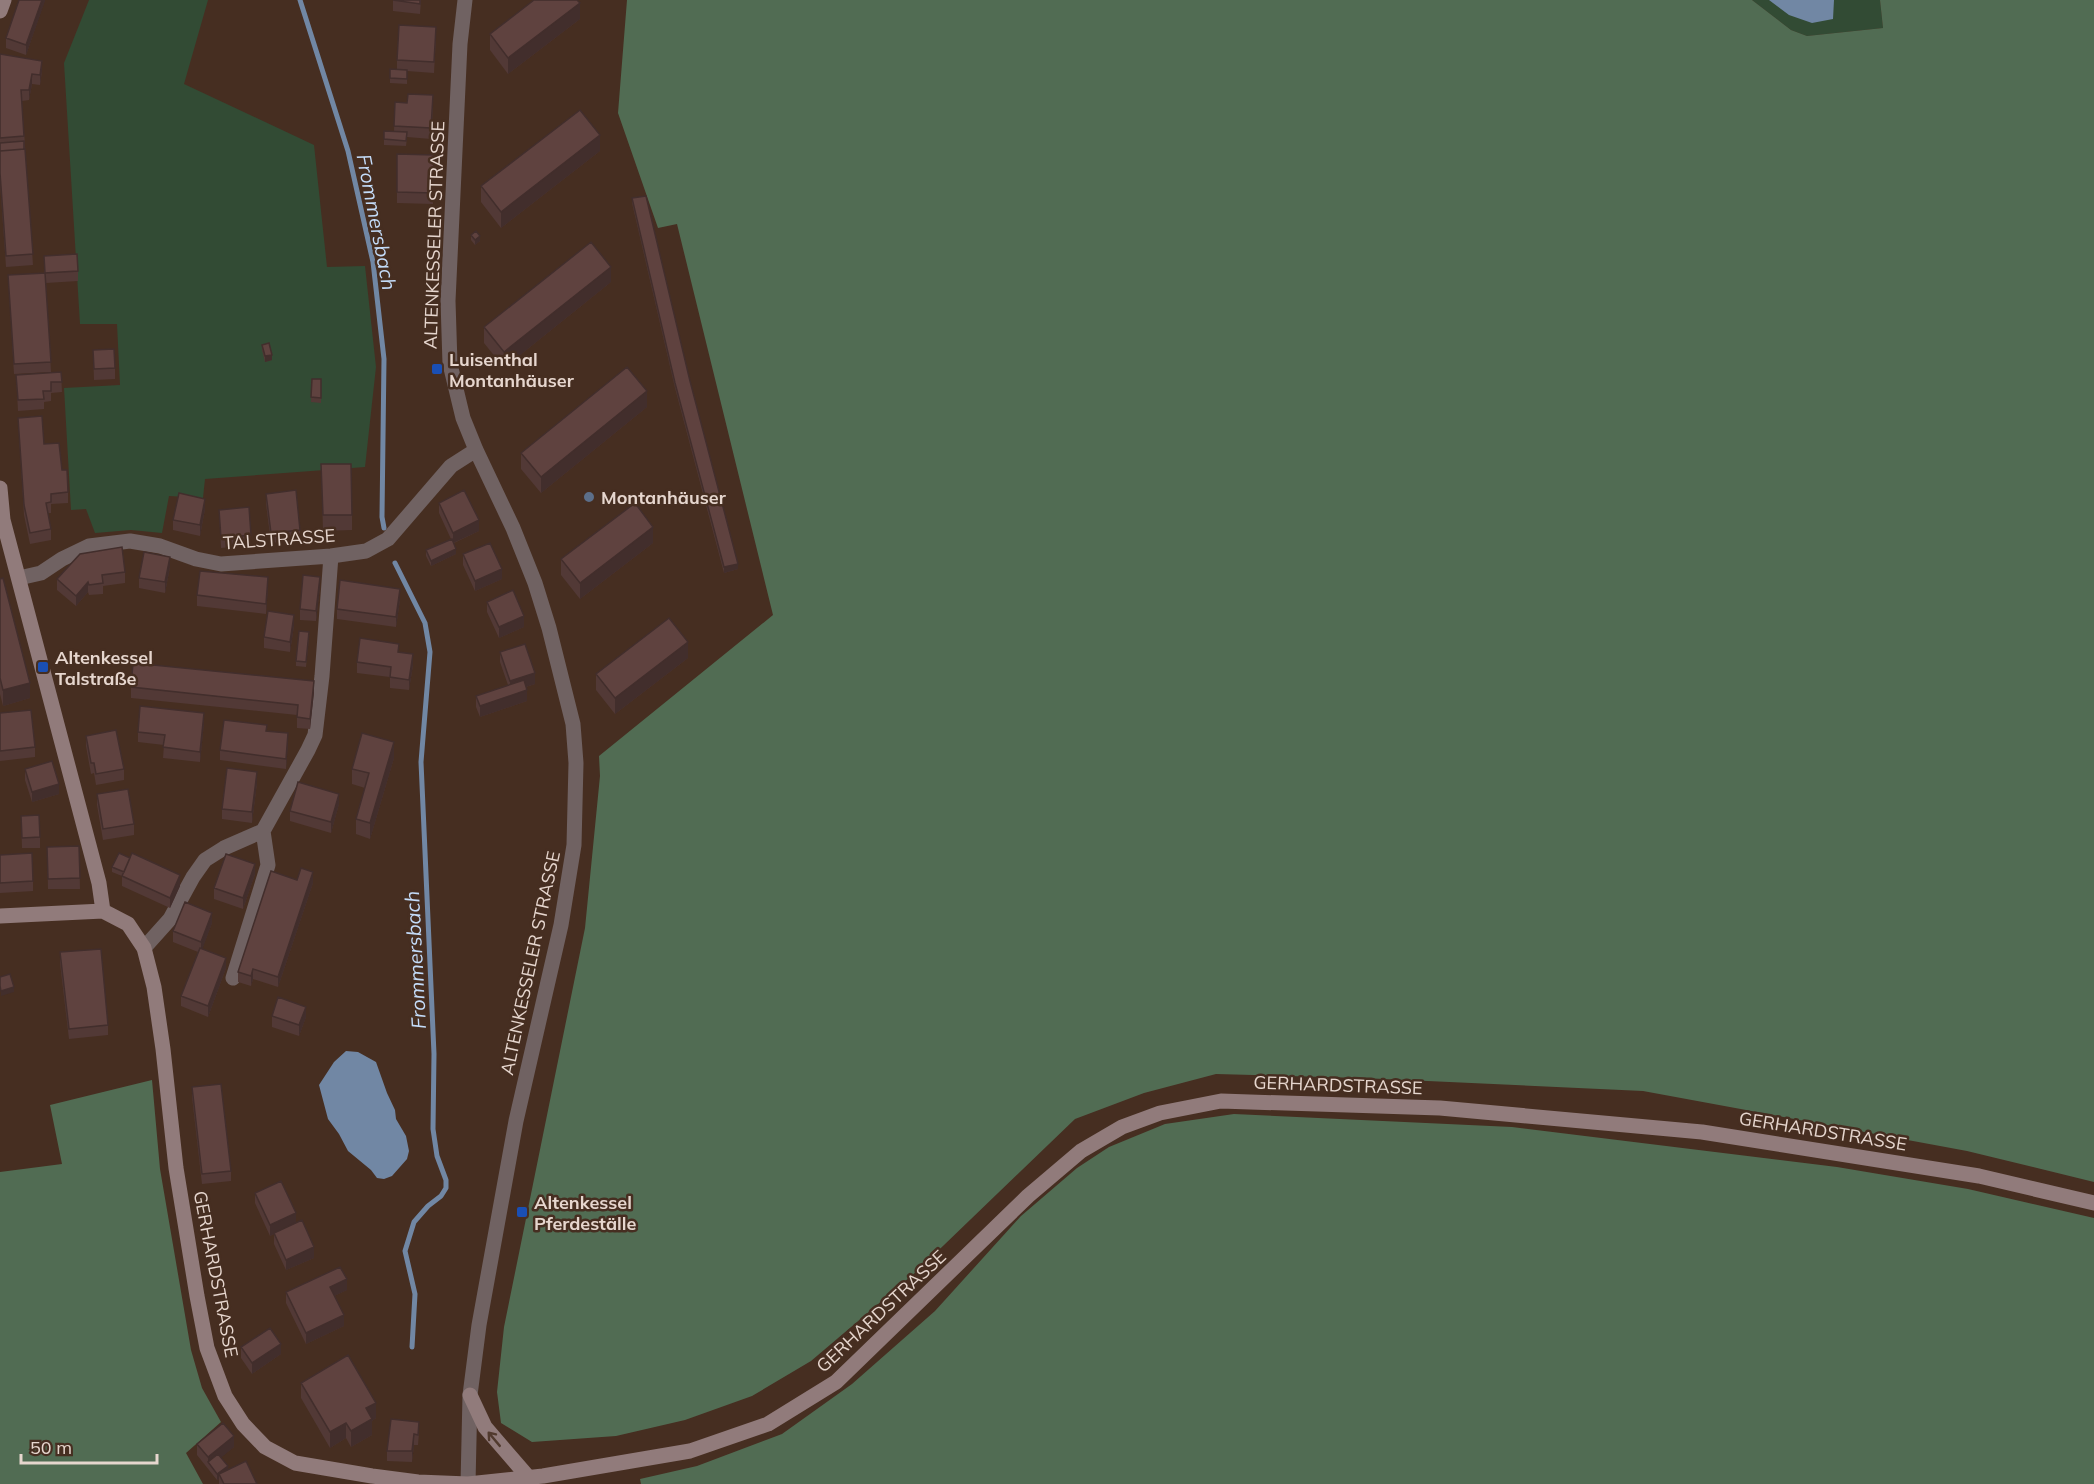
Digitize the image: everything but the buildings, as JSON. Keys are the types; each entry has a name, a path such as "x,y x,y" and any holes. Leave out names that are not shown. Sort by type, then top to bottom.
{"street":[{"path":"0,11 4,0"},
{"name":"ALTENKESSELER STRASSE","path":"465,0 460,44 448,301 450,364 463,418 513,528 546,617 573,724 576,763 574,845 561,926 516,1121 479,1325 470,1395 468,1484"},
{"name":"TALSTRASSE","path":"19,578 40,573 89,546 130,541 160,546 196,559 221,564 331,556 366,551 388,538 451,466 476,450"},
{"path":"0,488 1,520 19,578 99,882 103,911 0,916"},
{"path":"233,978 268,864 263,831 315,735 331,556"},
{"path":"144,948 170,919 193,877 206,860 224,848 263,831"},
{"name":"GERHARDSTRASSE","path":"103,911 128,924 144,948 154,987 176,1168 197,1296 207,1348 225,1396 243,1424 265,1447 295,1463 406,1481 468,1484 529,1478 622,1464 690,1450 768,1424 836,1382 1028,1196 1081,1151 1122,1126 1160,1113 1221,1101 1440,1108 1702,1132 1979,1176 2094,1203"},
{"path":"470,1395 484,1427 529,1478"}],"green space":[{"path":"89,0 208,0 184,84 314,145 327,267 365,266 376,367 365,467 205,479 203,498 169,496 162,533 131,530 95,533 86,509 71,510 64,388 120,385 117,324 80,324 64,63"},
{"path":"627,0 1752,0 1791,30 1807,36 1883,28 1880,0 2094,0 2094,1182 1967,1151 1643,1091 1362,1078 1216,1074 1144,1093 1075,1119 917,1271 811,1361 752,1396 685,1420 616,1436 532,1442 501,1423 497,1392 504,1327 585,928 600,776 599,756 773,615 677,224 658,228 618,113"},
{"path":"1752,0 1880,0 1883,28 1807,36 1791,30"},
{"path":"152,1080 160,1169 191,1350 202,1388 221,1422 186,1453 203,1484 0,1484 0,1172 62,1164 50,1105"},
{"path":"1234,1114 1512,1127 1837,1167 1968,1189 2094,1218 2094,1484 641,1484 640,1479 697,1466 782,1434 852,1384 935,1311 1021,1216 1077,1168 1109,1147 1165,1124"}],"water":[{"path":"1769,0 1834,0 1833,19 1812,23 1789,15"},
{"path":"346,1051 358,1052 376,1062 395,1110 396,1119 406,1136 409,1151 407,1159 392,1176 384,1179 377,1178 348,1151 328,1119 319,1085 334,1062"}],"waterway":[{"name":"Frommersbach","path":"300,0 348,151 373,262 384,359 382,517 384,528"},
{"name":"Frommersbach","path":"395,563 425,623 430,652 421,762 434,1054 433,1129 437,1156 446,1180 446,1188 441,1196 428,1206 414,1222 405,1251 415,1294 412,1347"}],"place":[{"name":"Luisenthal Montanhäuser","path":"437,369"},
{"name":"Montanhäuser","path":"589,497"},
{"name":"Altenkessel Talstraße","path":"43,667"},
{"name":"Altenkessel Pferdeställe","path":"522,1212"}]}
